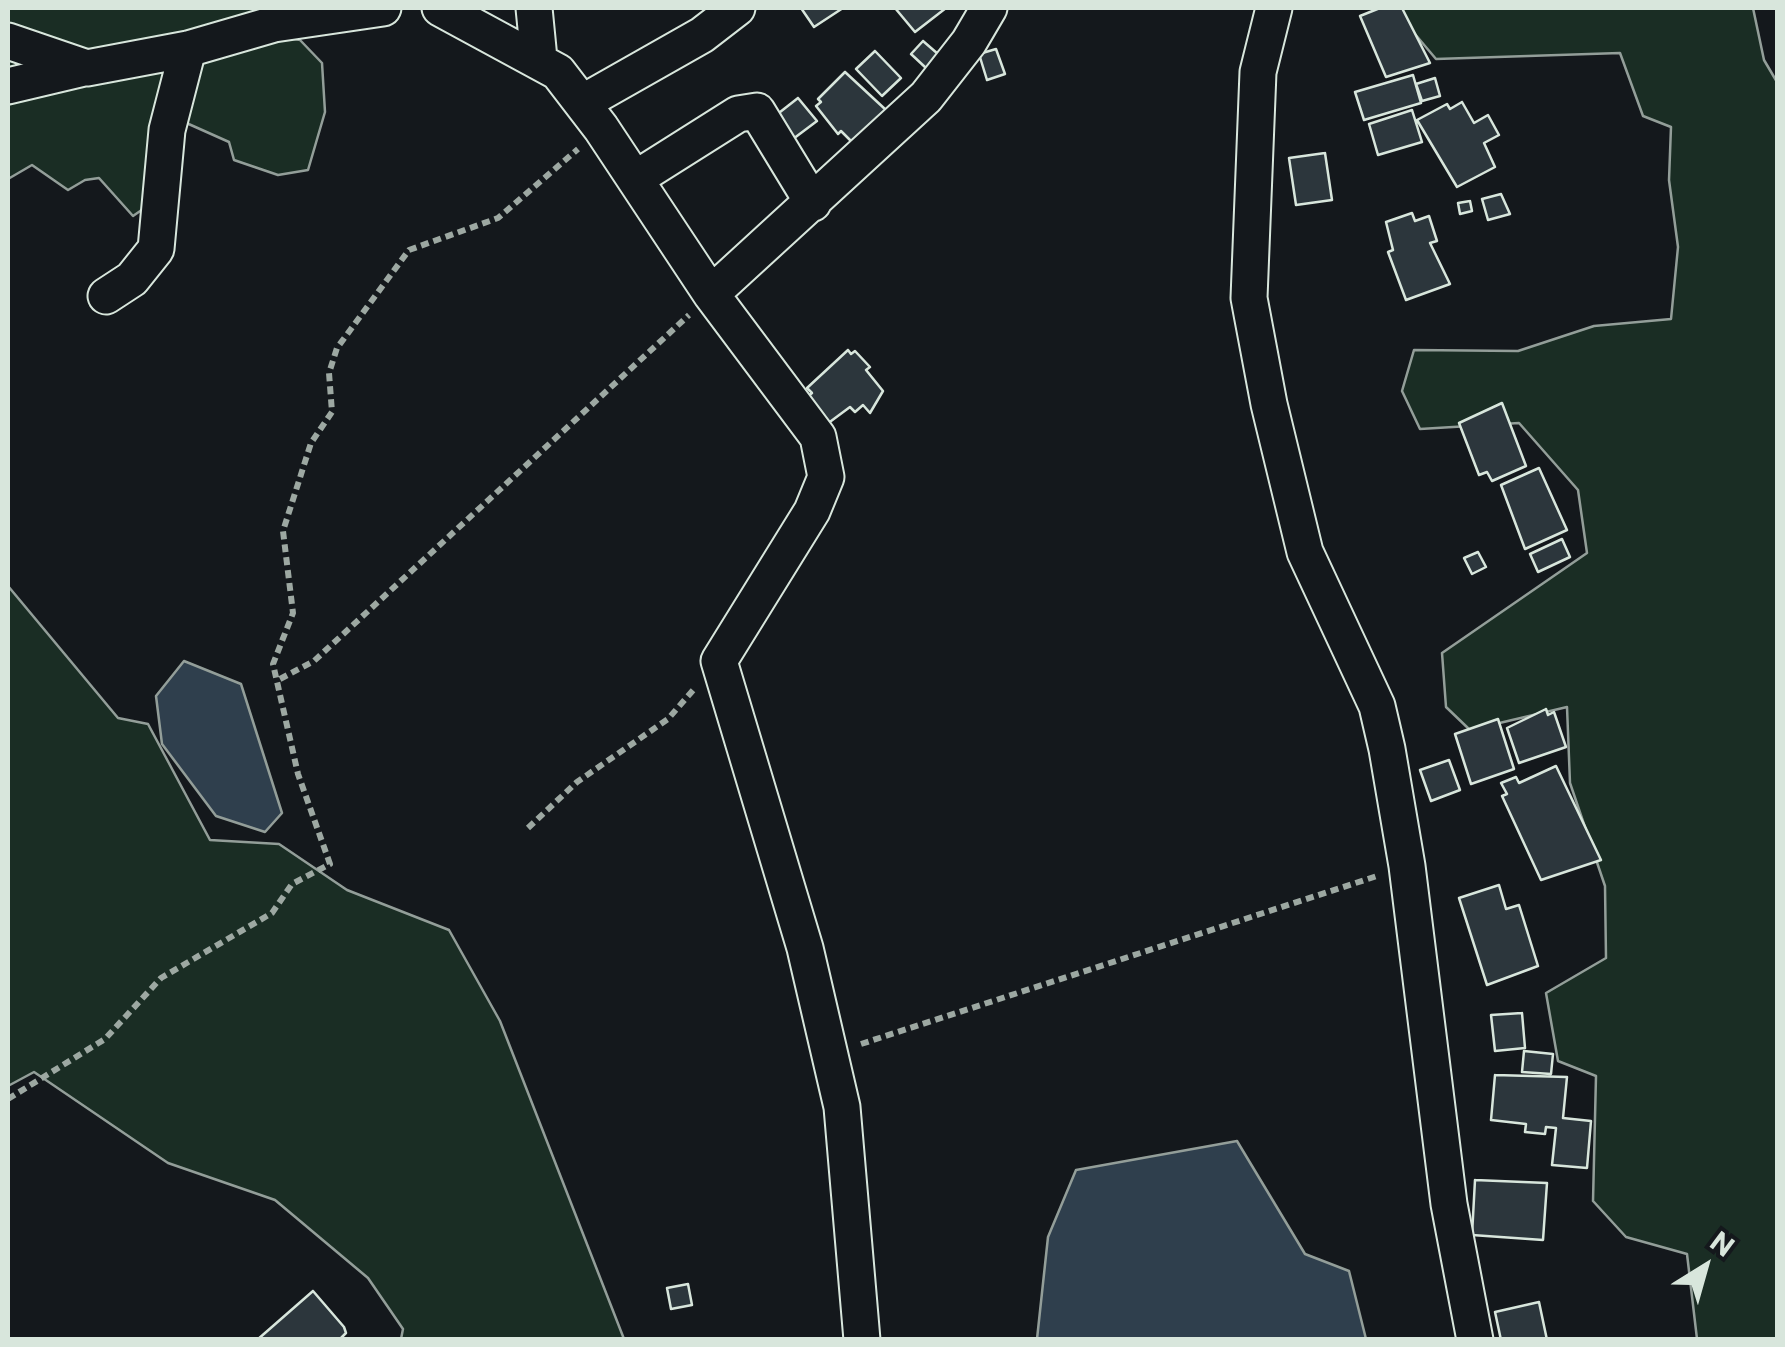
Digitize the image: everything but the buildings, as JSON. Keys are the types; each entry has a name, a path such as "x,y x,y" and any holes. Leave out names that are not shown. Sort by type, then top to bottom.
{"street":[{"path":"8,86 188,49 276,16 382,8"},
{"path":"440,8 558,72 712,294 818,437 826,478 812,512 719,661 805,948 826,1055 842,1107 862,1340"},
{"path":"534,8 539,59"},
{"path":"591,116 737,8"},
{"path":"712,294 926,97 969,42 989,8"},
{"path":"1274,8 1258,72 1249,298 1269,404 1305,552 1377,706 1407,866 1449,1204 1475,1340"},
{"path":"8,41 87,68"},
{"path":"106,296 132,279 156,248 167,130 188,49"},
{"path":"635,179 738,114 756,111 813,202"}],"path":[{"path":"8,1099 105,1039 161,978 272,914 292,884 330,864 298,774 274,664 293,613 283,558 284,531 311,443 332,412 329,373 337,348 409,250 498,218 591,116"},
{"path":"280,678 314,661 712,294"},
{"path":"528,828 576,782 668,719 719,661"},
{"path":"826,1055 1407,866"}],"green space":[{"path":"8,8 271,8 271,34 300,40 322,63 325,112 308,170 278,175 234,160 229,142 164,113 156,200 133,216 99,178 85,180 68,190 32,165 8,179"},
{"path":"1393,8 1753,8 1764,60 1777,82 1777,1339 1697,1339 1687,1254 1626,1237 1593,1201 1596,1076 1558,1061 1546,993 1606,958 1605,886 1570,783 1567,707 1470,730 1446,707 1442,653 1587,553 1578,490 1519,423 1420,429 1402,391 1414,350 1518,351 1594,326 1671,319 1678,247 1669,180 1671,127 1643,116 1620,53 1436,59"},
{"path":"8,586 118,718 148,724 210,840 279,844 347,890 449,930 500,1021 624,1339 401,1339 403,1329 368,1278 275,1200 168,1163 34,1072 8,1086"}],"water":[{"path":"184,661 241,684 282,813 265,832 216,816 162,744 156,696"},
{"path":"1237,1141 1305,1254 1349,1271 1366,1339 1037,1339 1048,1237 1076,1170"}]}
